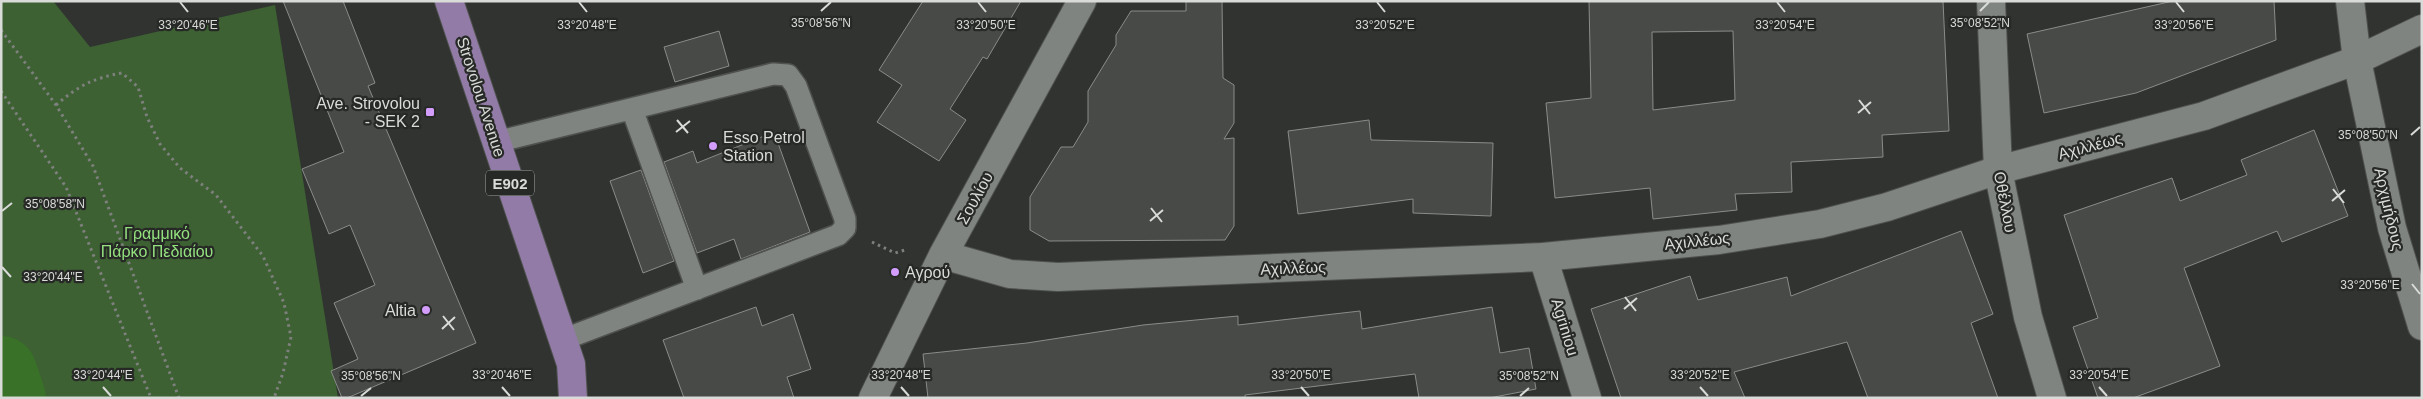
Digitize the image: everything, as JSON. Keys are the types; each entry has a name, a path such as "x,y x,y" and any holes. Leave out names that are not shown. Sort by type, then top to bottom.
{"main road":[{"name":"Strovolou Avenue","path":"449,1 566,352 573,398"},
{"name":"Strovolou Avenue","path":"566,352 594,398"}],"street":[{"name":"Σουλίου","path":"873,398 943,256 1082,1"},
{"name":"Οθέλλου","path":"1991,1 1998,170 2028,317 2052,398"},
{"name":"Αρχιμήδους","path":"2350,1 2357,60 2392,228 2422,326"},
{"name":"Αχιλλέως","path":"943,256 1010,274 1058,277 1543,257 1719,240 1820,224 1887,207 1998,170 2204,116 2357,60 2422,29"},
{"name":"Agriniou","path":"1543,257 1587,398"}],"lane":[{"path":"496,142 774,74 788,75 796,86 845,219 845,228 838,235 696,289 566,352"},
{"path":"632,109 696,289"}],"path":[{"path":"1,30 56,105 93,166 179,398"},
{"path":"56,105 78,86 109,75 122,73 138,88 147,117 160,144 180,168 216,195 263,256 284,303 291,337 283,373 274,398"},
{"path":"1,92 66,186 151,398"},
{"path":"895,254 902,251"}],"green space":[{"name":"Γραμμικό Πάρκο Πεδιαίου","path":"1,1 53,1 90,47 275,5 338,398 1,398"}],"building":[{"path":"283,1 343,1 375,83 368,86 476,343 347,398 342,398 331,371 358,359 334,303 375,285 350,225 329,234 302,169 344,152"},
{"path":"923,1 1021,1 987,59 983,57 950,109 966,120 939,161 877,122 902,85 879,70"},
{"path":"1186,1 1222,1 1223,78 1234,85 1234,123 1224,139 1234,138 1234,226 1225,240 1049,241 1030,230 1030,197 1061,147 1073,147 1088,122 1088,91 1116,45 1116,35 1131,11 1186,11"},
{"path":"1589,1 1943,1 1949,131 1882,135 1883,157 1791,162 1792,192 1735,194 1737,210 1653,219 1650,188 1555,198 1546,103 1591,98","holes":["1733,31 1735,100 1653,110 1652,32"]},
{"path":"2173,1 2274,1 2276,40 2136,93 2044,113 2027,34"},
{"path":"719,31 729,66 675,82 664,47"},
{"path":"1369,120 1371,140 1493,143 1491,216 1413,213 1413,199 1298,214 1288,131"},
{"path":"2314,130 2348,216 2282,242 2277,231 2184,268 2220,366 2133,398 2098,398 2073,327 2098,318 2064,215 2172,178 2180,201 2247,175 2241,160"},
{"path":"774,132 810,232 741,259 734,239 697,253 664,162 693,151 697,163"},
{"path":"641,170 674,261 643,273 610,181"},
{"path":"1961,231 1993,314 1971,323 1998,398 1868,398 1847,342 1734,372 1745,398 1621,398 1591,309 1690,276 1698,300 1787,277 1791,296"},
{"path":"756,307 762,326 793,314 811,369 787,377 794,398 684,398 663,340"},
{"path":"1492,307 1500,353 1529,348 1536,389 1489,398 1419,398 1415,374 1245,395 1245,398 928,398 923,354 1027,343 1143,325 1238,316 1238,325 1360,311 1362,329"}],"waterway":[{"path":"1,372 10,398"}],"place":[{"name":"Ave. Strovolou - SEK 2","path":"430,112"},
{"name":"Esso Petrol Station","path":"713,146"},
{"name":"Αγρού","path":"895,272"},
{"name":"Altia","path":"426,310"}]}
